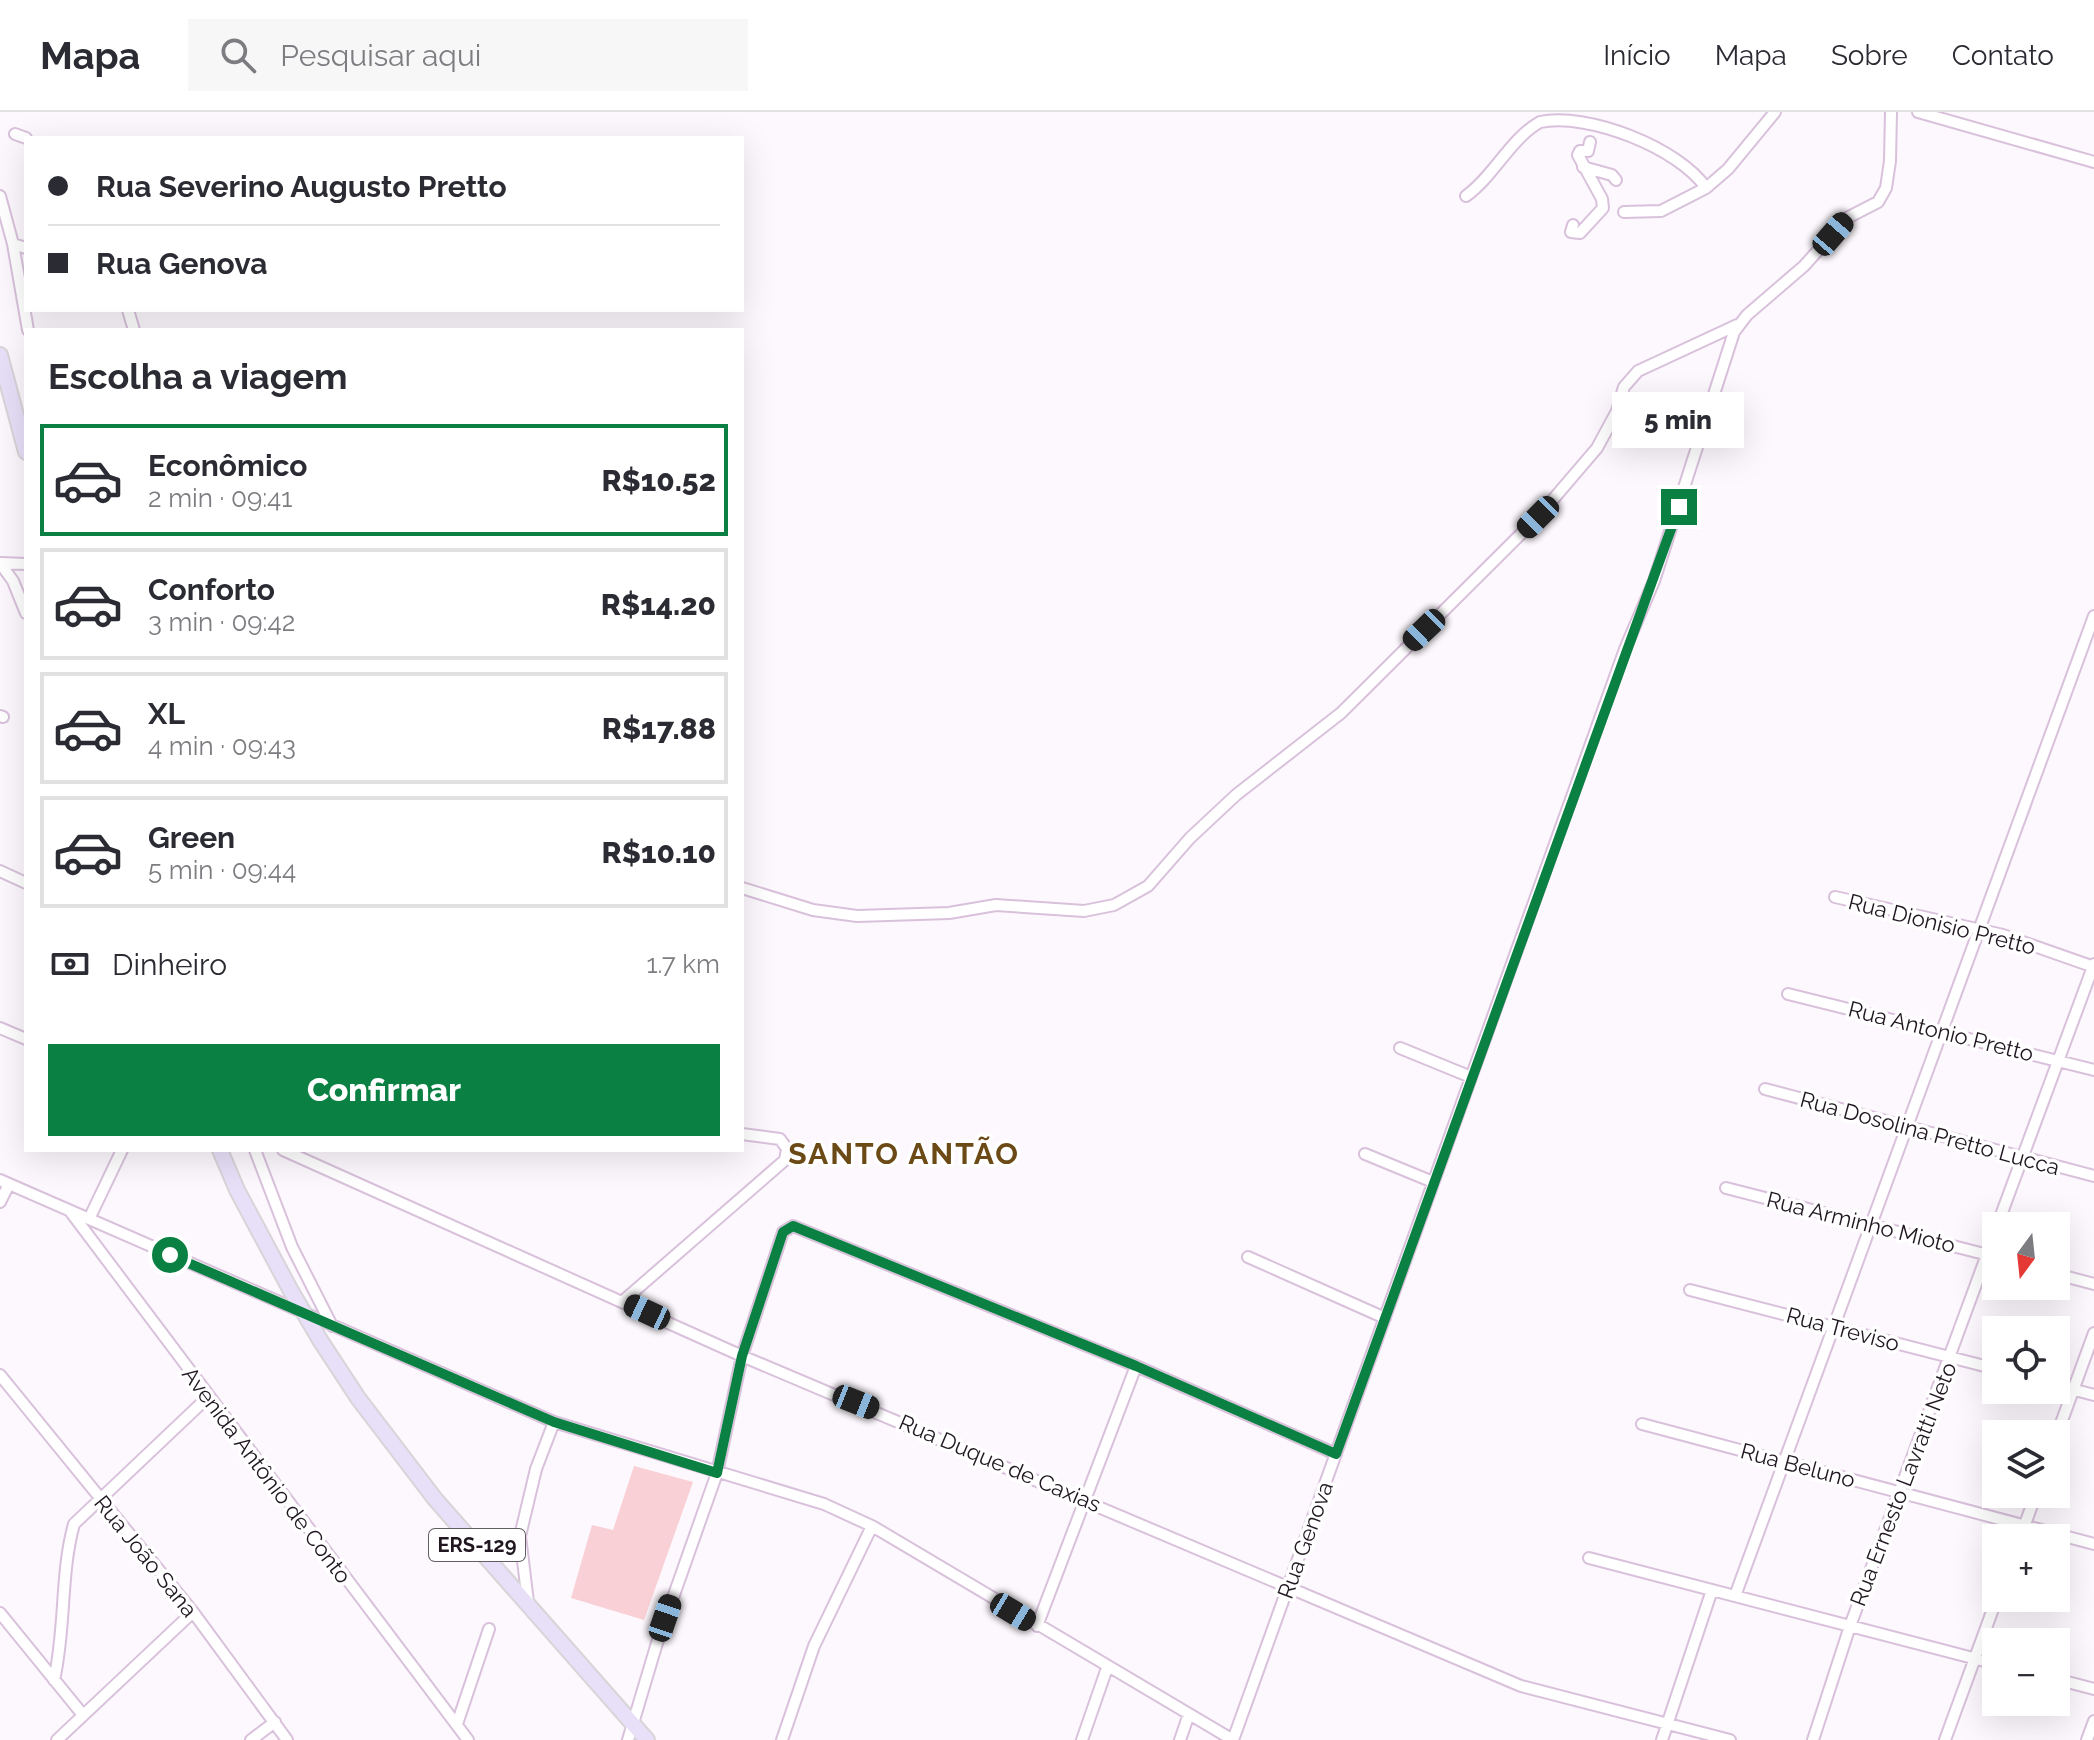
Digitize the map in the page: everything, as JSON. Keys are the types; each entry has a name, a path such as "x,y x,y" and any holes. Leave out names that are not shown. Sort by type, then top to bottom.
{"main road":[{"path":"0,355 24,445"},
{"name":"ERS-129","path":"221,1152 237,1190 291,1291 358,1398 435,1499 528,1602 631,1733 647,1740"}],"street":[{"path":"1624,212 1661,211 1706,188 1728,169 1775,112"},
{"path":"744,889 813,910 857,916 949,913 996,905 1084,911 1114,905 1148,886 1190,838 1236,795 1341,713 1529,527 1597,448 1617,411 1624,387 1638,371 1738,325 1804,266 1847,218 1878,202 1886,188 1890,161 1891,112"},
{"path":"1918,112 2094,162"},
{"path":"1466,196 1481,185 1529,129 1542,120 1561,115 1580,115 1637,131 1696,173 1706,188"},
{"path":"1573,225 1571,232 1580,233 1606,206 1584,171 1578,155 1580,151 1588,151 1590,142"},
{"path":"1584,171 1612,175 1616,180"},
{"path":"0,196 13,244 24,307"},
{"path":"13,244 24,247"},
{"name":"Rua Genova","path":"1233,1740 1687,482 1738,325"},
{"path":"0,563 24,564"},
{"path":"0,563 13,581 24,608"},
{"path":"1735,1596 1943,1030 1976,931 2094,616"},
{"path":"0,871 24,882"},
{"name":"Rua Dionisio Pretto","path":"1835,897 2003,935 2094,966"},
{"name":"Rua Ernesto Lavratti Neto","path":"2003,1212 2094,966"},
{"name":"Rua Antonio Pretto","path":"1788,994 1943,1030 2094,1070"},
{"path":"0,1028 24,1038"},
{"path":"1400,1048 1471,1077"},
{"name":"Rua Dosolina Pretto Lucca","path":"1765,1089 2094,1176"},
{"path":"623,1301 785,1160 787,1149 780,1139 744,1134"},
{"path":"89,1219 121,1152"},
{"path":"256,1152 292,1247 332,1326"},
{"name":"Rua Duque de Caxias","path":"288,1152 742,1356 1521,1686 1730,1740"},
{"path":"1365,1154 1433,1182"},
{"path":"0,1202 4,1182 554,1422 824,1504 872,1526 1233,1740"},
{"name":"Rua Arminho Mioto","path":"1726,1188 1982,1253"},
{"name":"Avenida Antônio de Conto","path":"68,1209 468,1740"},
{"path":"631,1733 657,1643 717,1473 742,1356 783,1232 793,1226 1136,1366 1336,1454"},
{"path":"1248,1257 1385,1318"},
{"path":"2070,1278 2094,1284"},
{"name":"Rua Ernesto Lavratti Neto","path":"1813,1740 1850,1626 1950,1357 1982,1280"},
{"name":"Rua Treviso","path":"1690,1290 1982,1365"},
{"path":"2062,1420 2094,1333"},
{"path":"1037,1626 1136,1366"},
{"name":"Rua João Sana","path":"0,1375 193,1612 287,1740"},
{"path":"2070,1388 2094,1395"},
{"path":"54,1680 61,1649 67,1549 74,1524 102,1501 208,1397"},
{"path":"528,1602 520,1536 536,1469 554,1422"},
{"name":"Rua Beluno","path":"1642,1424 2021,1524"},
{"path":"782,1740 814,1646 872,1526"},
{"name":"Rua Beluno","path":"2070,1537 2094,1544"},
{"path":"1589,1558 1982,1660"},
{"path":"1662,1740 1712,1590"},
{"path":"57,1740 193,1612"},
{"path":"1945,1740 1992,1612"},
{"path":"0,1613 83,1715"},
{"path":"457,1724 489,1629"},
{"path":"1082,1740 1107,1668"},
{"path":"2070,1683 2094,1689"},
{"path":"1180,1740 1189,1714"},
{"path":"2087,1740 2094,1721"},
{"path":"251,1740 275,1722"}],"shaded area":[{"path":"634,1466 693,1482 644,1620 571,1598 592,1525 613,1530"}],"district":[{"name":"SANTO ANTÃO","path":"904,1154"}],"route":[{"path":"170,1255 554,1422 717,1473 742,1356 783,1232 793,1226 1136,1366 1336,1454 1593,737 1654,581 1679,507"}]}
